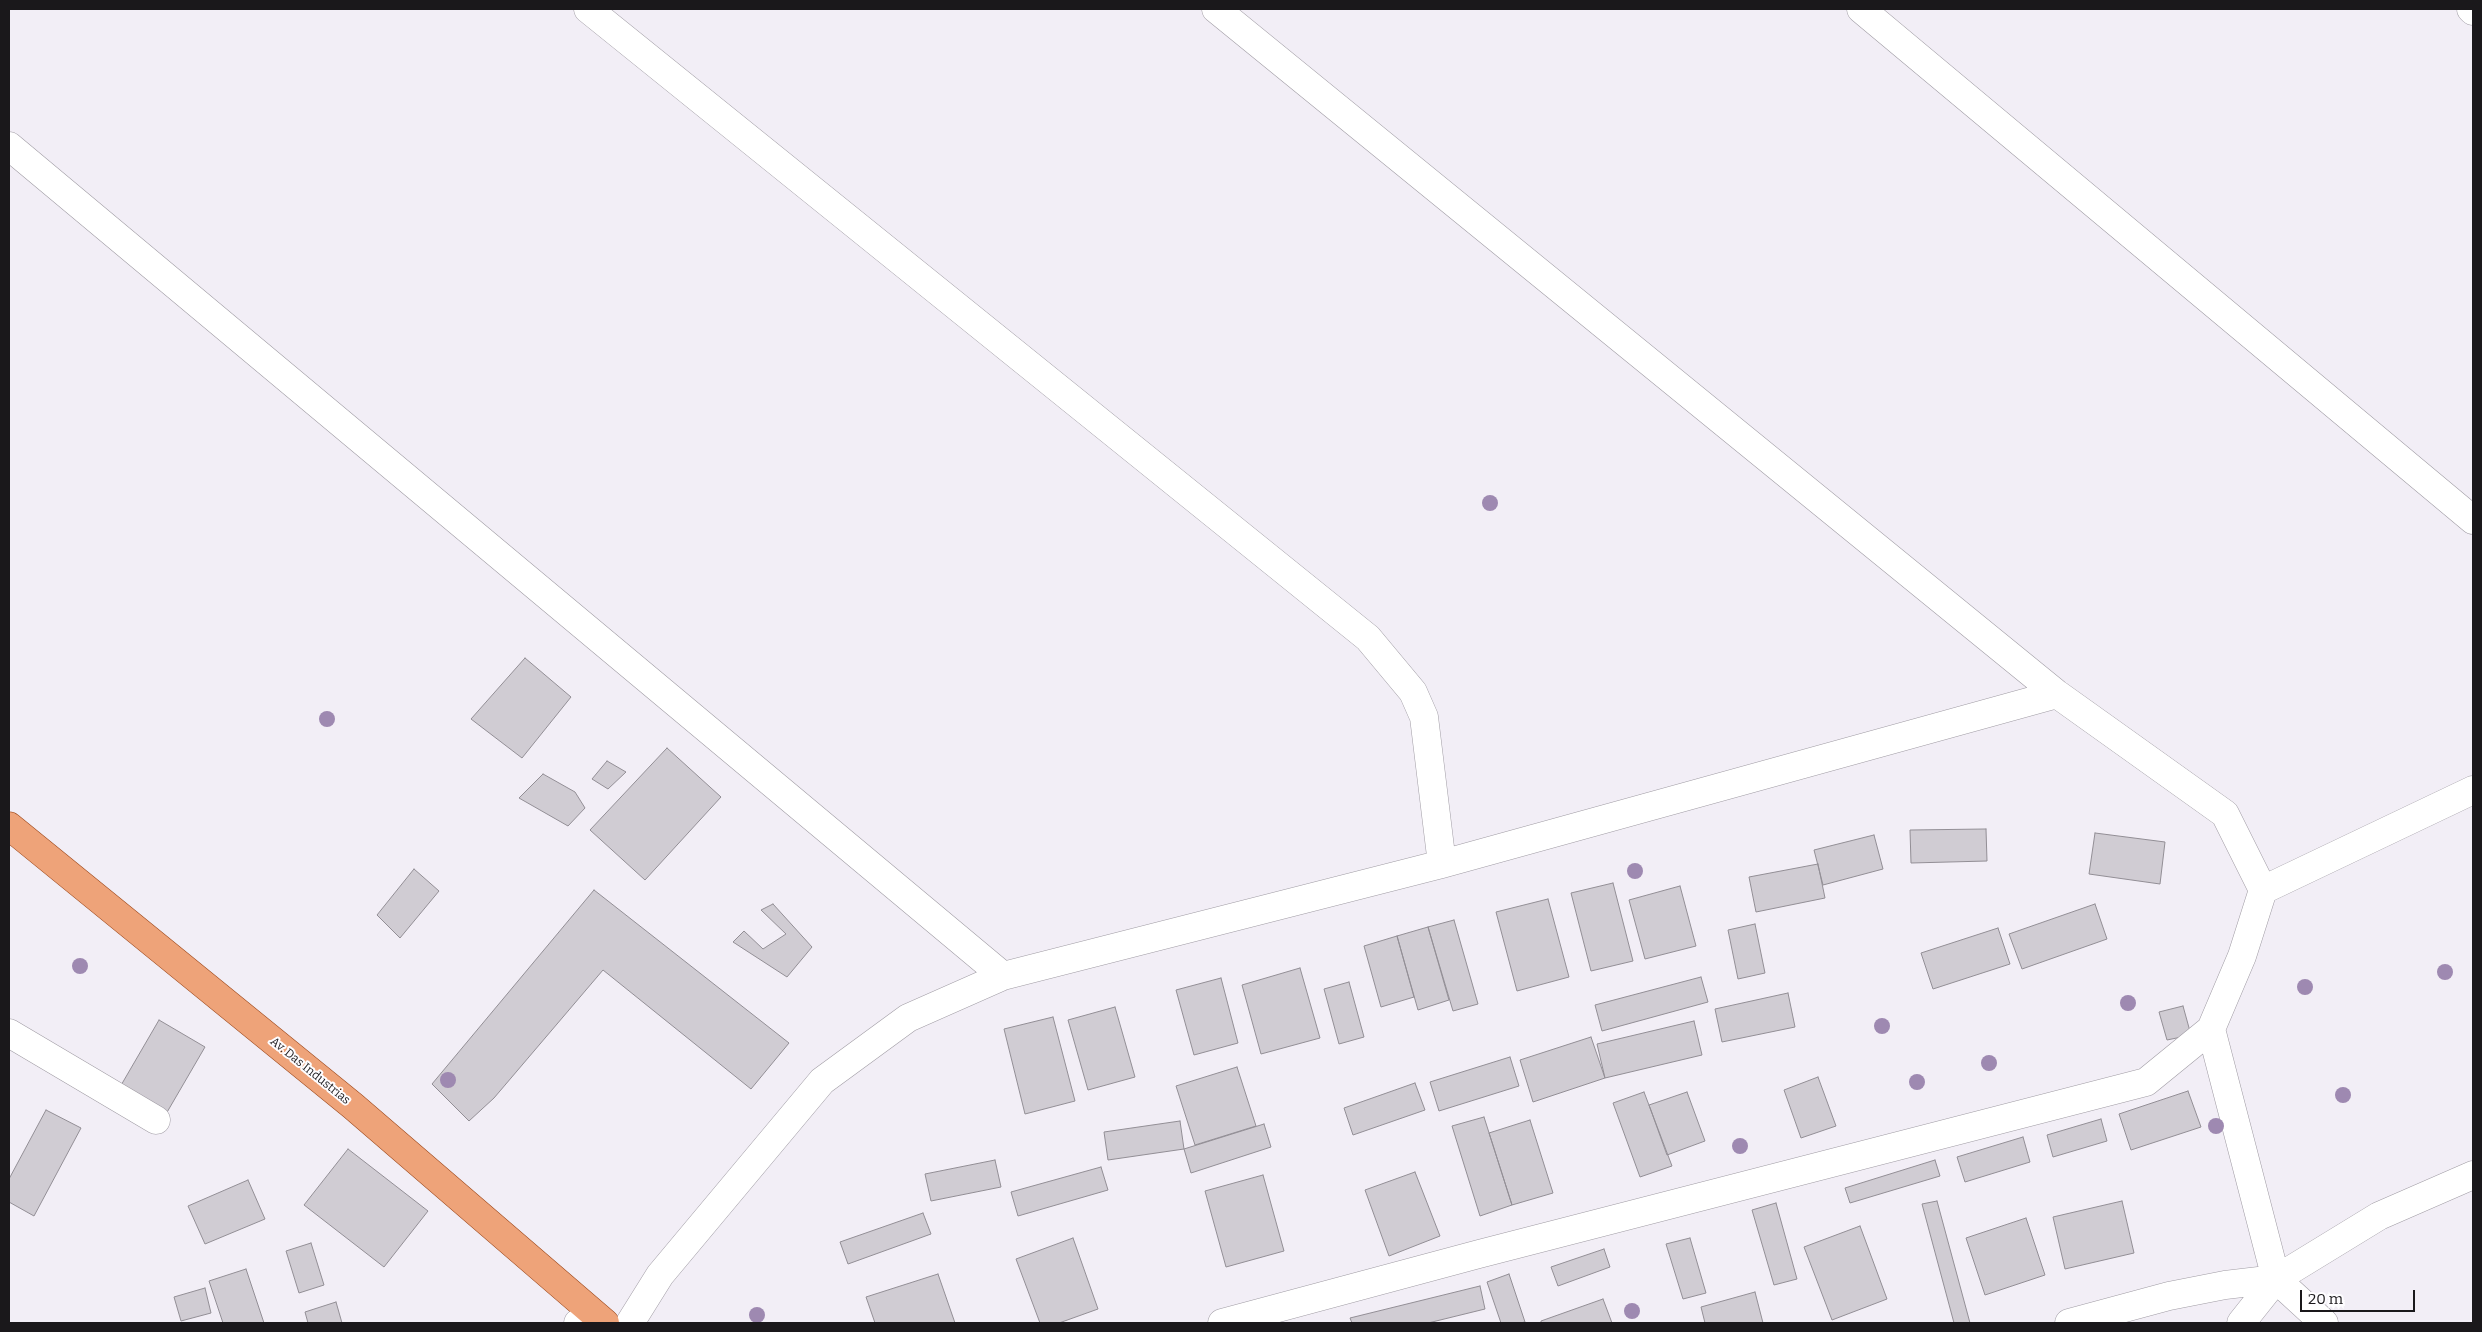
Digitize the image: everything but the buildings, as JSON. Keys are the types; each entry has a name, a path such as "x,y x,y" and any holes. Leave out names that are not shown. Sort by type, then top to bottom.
{"main road":[{"name":"Av. Das Industrias","path":"9,826 353,1106 593,1322"}],"street":[{"path":"588,9 1368,638 1413,692 1424,717 1442,864"},
{"path":"1216,9 2057,694 2225,814 2262,890 2242,956 2211,1029 2146,1082 1479,1254 1222,1323"},
{"path":"1861,9 2473,520"},
{"path":"9,146 1003,976"},
{"path":"630,1323 660,1276 822,1081 908,1018 1003,976 1442,864 2057,694"},
{"path":"2262,890 2473,790"},
{"path":"2211,1029 2276,1279 2324,1323"},
{"path":"9,1033 156,1120"},
{"path":"2241,1323 2276,1279 2379,1216 2473,1175"},
{"path":"2069,1323 2169,1296 2225,1285 2276,1279"}]}
